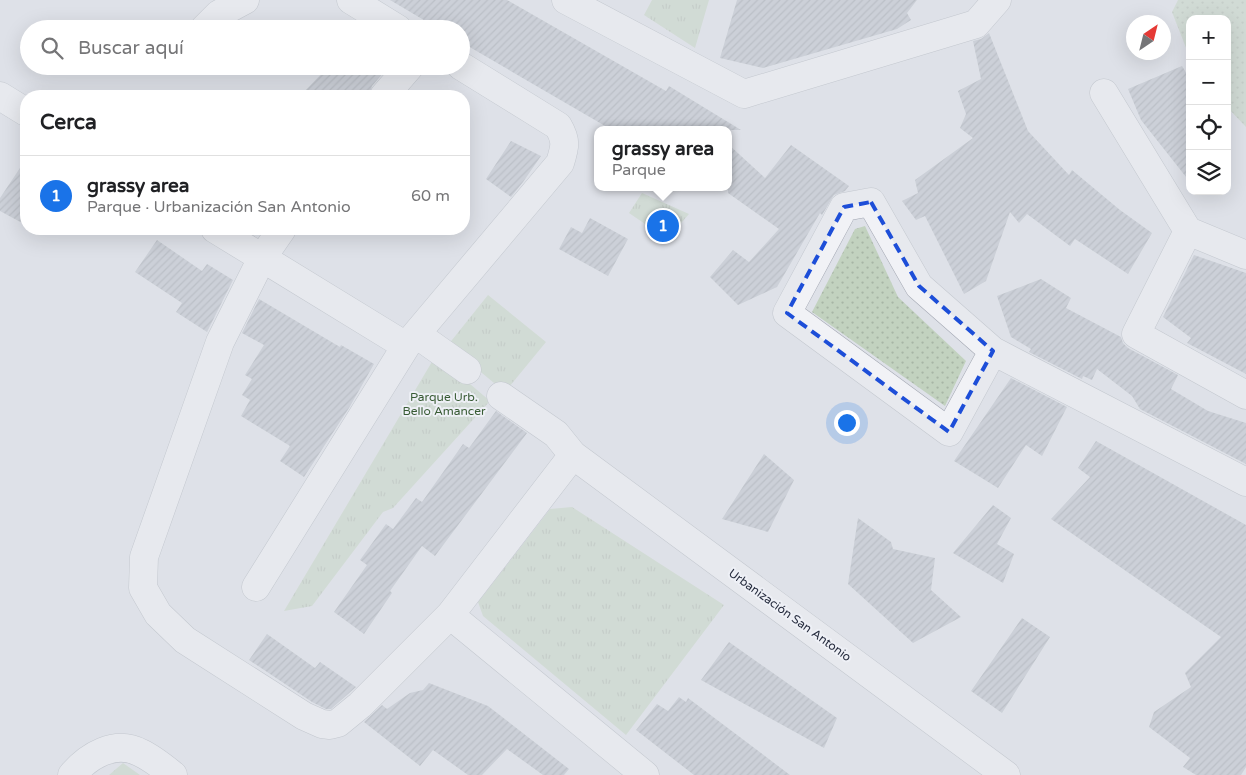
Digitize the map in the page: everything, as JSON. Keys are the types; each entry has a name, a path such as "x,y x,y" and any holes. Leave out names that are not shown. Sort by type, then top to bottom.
{"street":[{"path":"213,20 219,14 245,0"},
{"path":"351,0 383,20"},
{"path":"566,0 744,94 976,24 997,0"},
{"path":"256,587 411,340 560,163 564,149 564,137 558,126 470,72"},
{"path":"389,90 402,75"},
{"path":"1104,93 1188,231 1246,255"},
{"path":"0,96 20,108"},
{"path":"993,350 948,432 787,313 844,207 871,202 919,286 993,350 1246,482"},
{"path":"1188,231 1136,334 1246,395"},
{"path":"224,235 262,258 467,370"},
{"path":"278,235 262,258 220,342 144,557 143,588 158,614 185,640 287,706 322,724 338,723 360,705 450,615 573,455"},
{"name":"Urbanización San Antonio","path":"501,396 556,434 573,455 1006,775"},
{"path":"450,615 645,775"},
{"path":"72,775 95,754 123,748 139,752 173,775"}],"highlighted area":[{"path":"871,202 919,286 993,351 949,432 787,313 844,207"}],"green space":[{"path":"652,0 709,0 695,48 644,15"},
{"path":"1178,0 1246,0 1246,127 1231,111 1231,15 1186,15 1186,48 1172,12"},
{"path":"642,193 689,214 667,239 629,213"},
{"path":"865,226 898,297 966,361 945,406 812,312 855,229"},
{"name":"Parque Urb. Bello Amancer","path":"488,295 546,342 505,392 448,345"},
{"name":"Parque Urb. Bello Amancer","path":"436,355 490,401 393,508 383,512 312,606 284,611"},
{"path":"572,507 724,605 626,735 483,616 478,602 550,509"},
{"path":"123,763 140,775 109,775"}],"building":[{"path":"390,0 507,0 666,91 669,86 741,130 732,130 732,126 605,126 470,47 470,20 424,20"},
{"path":"737,0 917,0 907,13 911,20 897,29 763,68 720,58"},
{"path":"989,33 1028,131 1069,175 1072,170 1120,210 1152,233 1128,274 1075,239 1070,246 1027,214 1019,223 1010,212 986,281 964,294 925,216 916,220 902,201 918,193 915,180 973,138 960,128 966,114 958,91 981,79 973,41 981,39"},
{"path":"1182,66 1186,72 1186,177 1141,120 1128,89"},
{"path":"320,75 381,75 371,90 306,90"},
{"path":"511,141 541,156 511,197 486,179"},
{"path":"791,145 849,186 845,191 834,195 822,215 820,213 777,287 738,305 710,277 733,250 749,262 779,229 728,193 728,191 732,191 732,148 765,178"},
{"path":"20,168 20,222 0,211 0,198"},
{"path":"590,218 628,239 608,276 559,249 571,227 582,233"},
{"path":"157,240 202,271 207,264 233,280 207,332 176,312 182,303 135,272"},
{"path":"1194,255 1246,273 1246,374 1187,343 1191,338 1163,317"},
{"path":"1041,279 1071,298 1066,308 1121,337 1123,343 1128,348 1178,375 1171,389 1208,411 1246,423 1246,464 1140,409 1132,396 1097,369 1092,380 1083,376 1082,379 1029,352 1031,349 1011,337 997,296"},
{"path":"259,299 340,347 341,345 374,364 349,408 304,477 280,461 290,446 241,416 250,400 242,395 252,379 245,375 264,345 242,333"},
{"path":"1011,378 1067,407 1042,456 1026,445 998,488 954,461"},
{"path":"496,411 527,433 435,556 422,546 390,591 392,593 364,634 334,612 367,565 360,560 386,524 393,529 416,498 422,502 463,444 469,448"},
{"path":"1096,441 1246,525 1246,767 1241,775 1196,775 1183,767 1190,758 1149,727 1154,712 1191,687 1185,673 1221,637 1051,519 1090,477 1078,468"},
{"path":"764,454 794,480 768,532 722,519"},
{"path":"993,505 1011,518 997,544 1014,554 1003,583 953,553"},
{"path":"858,518 891,542 893,549 935,558 931,590 961,617 913,643 848,584"},
{"path":"1022,618 1050,637 1002,713 971,691"},
{"path":"267,634 315,668 320,662 356,687 331,709 326,709 312,702 249,660"},
{"path":"729,642 837,718 824,748 701,680"},
{"path":"429,683 488,706 569,769 564,775 543,775 507,749 482,775 468,775 433,750 420,766 364,722 382,705 387,709 410,693 423,690"},
{"path":"679,697 686,702 688,698 790,775 694,775 636,730 657,704 668,711"}],"place":[{"name":"grassy area","path":"663,226"}]}
